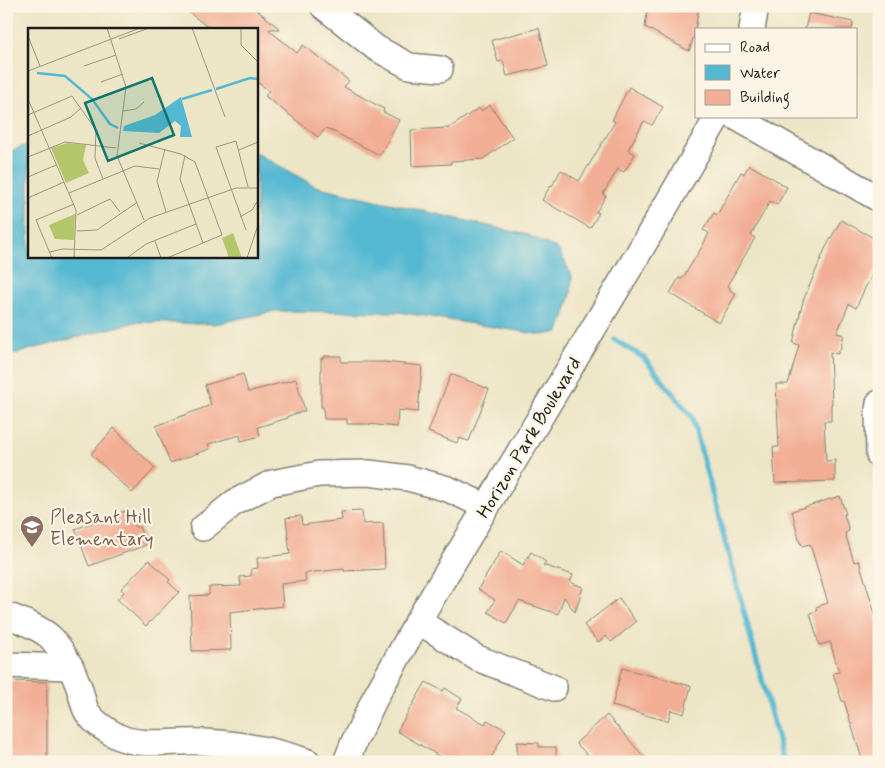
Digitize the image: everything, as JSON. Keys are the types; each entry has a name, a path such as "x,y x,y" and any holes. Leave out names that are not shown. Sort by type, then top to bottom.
{"street":[{"path":"323,6 376,48 409,66 440,69"},
{"path":"752,28 756,6"},
{"name":"Horizon Park Boulevard","path":"346,762 376,696 418,621 638,254 717,118"},
{"path":"737,118 879,199"},
{"path":"879,403 879,455"},
{"path":"202,528 235,502 272,483 319,474 370,473 408,478 448,490 487,506"},
{"path":"6,615 29,624 52,638 71,667 87,712 99,726 140,752 203,742 248,746 290,755 308,762"},
{"path":"418,621 477,658 554,688"},
{"path":"6,665 71,667"}],"water":[{"path":"28,144 28,258 258,258 258,154 315,186 528,235 558,249 572,276 571,295 559,332 543,335 399,312 275,311 215,324 135,322 6,356 6,153"}],"building":[{"path":"181,6 252,6 280,29 269,30 297,53 303,45 349,81 344,87 384,109 383,112 399,120 380,155 326,128 318,137 265,96 269,91 258,83 258,28 209,28"},
{"path":"648,6 699,6 694,36 689,51 645,27"},
{"path":"809,13 853,22 852,28 805,28"},
{"path":"539,28 548,66 507,76 503,61 498,62 492,40"},
{"path":"629,87 663,107 652,125 644,121 628,150 635,154 624,172 618,169 603,194 606,196 596,212 599,213 590,228 542,200 561,170 579,181 615,122 612,120"},
{"path":"490,105 513,138 483,159 451,161 451,164 412,166 411,130 449,128 479,108 481,111"},
{"path":"749,165 787,187 777,205 770,201 751,235 755,238 727,286 736,294 719,323 670,293 679,278 682,279 702,247 709,233 703,230 714,213 717,215 741,172 744,174"},
{"path":"841,220 879,241 879,263 856,308 849,304 837,333 844,335 838,354 830,352 831,421 824,421 826,461 835,460 835,481 775,483 773,447 779,447 776,384 788,384 799,345 793,343 803,301 825,249"},
{"path":"324,356 341,356 341,362 384,362 422,366 418,412 398,410 397,427 347,424 347,419 324,419 323,407 321,407 321,358 324,358"},
{"path":"243,374 248,392 296,379 305,411 258,427 260,436 241,441 240,435 208,444 210,449 170,463 156,426 211,405 205,385"},
{"path":"451,374 489,389 469,441 459,438 457,443 428,432"},
{"path":"114,428 155,468 132,493 91,454"},
{"path":"840,496 849,531 845,533 854,562 859,561 879,627 879,762 863,762 833,673 839,672 830,642 819,645 810,613 817,611 816,607 828,603 810,544 802,546 800,543 792,511"},
{"path":"128,510 135,527 139,526 146,545 89,566 75,529"},
{"path":"362,511 363,524 383,523 385,569 344,571 344,569 305,573 306,581 281,584 283,606 230,612 231,650 192,651 190,596 209,595 209,587 241,586 240,577 251,576 251,569 258,568 257,558 290,554 286,518 301,516 302,525 342,520 341,512"},
{"path":"501,551 523,565 531,552 546,562 543,565 573,575 570,582 583,587 575,612 564,597 558,614 519,601 506,623 488,612 495,600 478,589"},
{"path":"149,560 170,580 168,582 179,592 146,626 117,599 124,592 121,589"},
{"path":"619,598 636,622 611,642 606,636 598,642 584,625"},
{"path":"622,668 691,686 684,714 671,710 668,721 612,706"},
{"path":"6,681 47,682 47,762 6,762"},
{"path":"426,682 443,691 445,688 462,699 456,708 485,724 487,720 506,730 489,762 449,762 397,731"},
{"path":"607,715 649,762 594,762 576,743"},
{"path":"517,742 539,743 539,747 556,747 556,762 517,762"}],"waterway":[{"path":"615,340 644,358 692,417 784,762"}],"place":[{"name":"Pleasant Hill Elementary","path":"32,548"}]}
